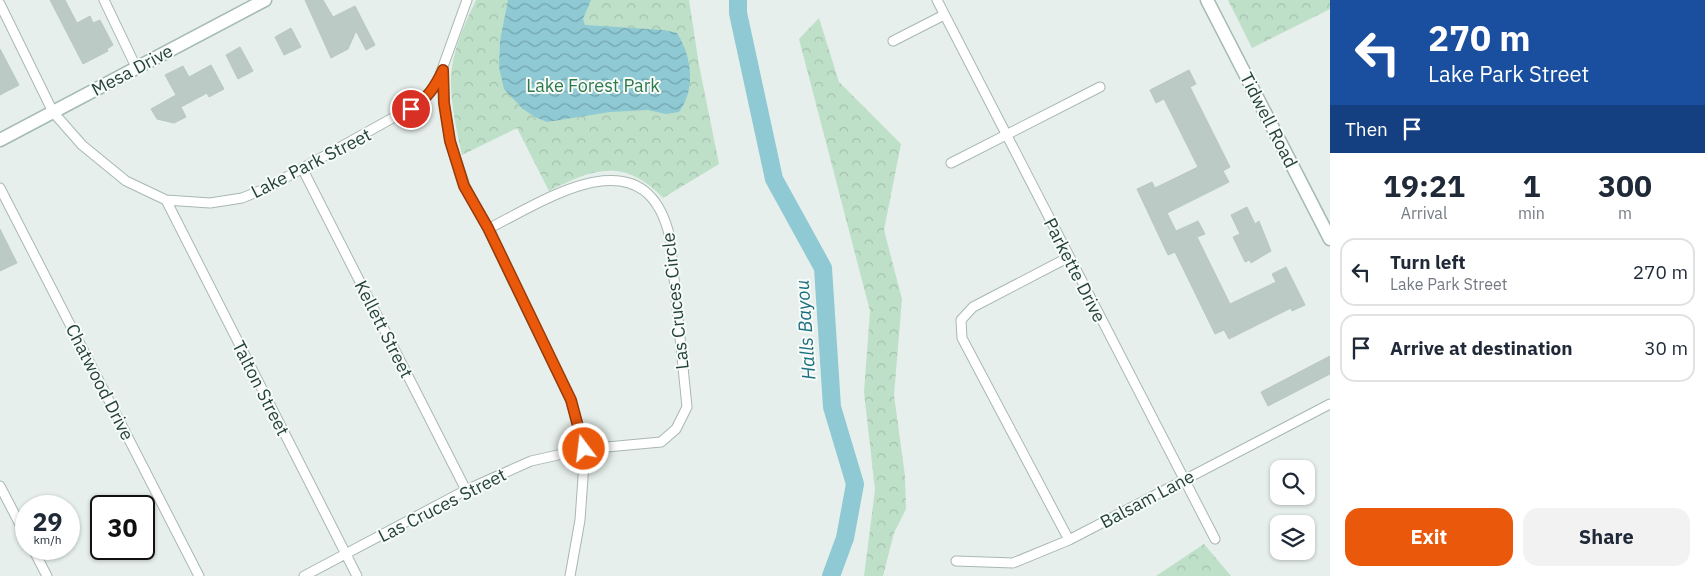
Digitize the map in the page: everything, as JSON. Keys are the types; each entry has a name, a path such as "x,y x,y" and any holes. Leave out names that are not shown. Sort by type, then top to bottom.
{"main road":[{"name":"Mesa Drive","path":"0,140 265,0"},
{"name":"Tidwell Road","path":"1207,0 1330,239"}],"street":[{"path":"104,0 136,68"},
{"name":"Lake Park Street","path":"53,112 82,145 126,181 166,200 210,203 242,198 266,188 423,101 436,86 443,70 467,0"},
{"name":"Parkette Drive","path":"937,0 1215,539"},
{"path":"0,4 53,112"},
{"path":"894,41 944,16"},
{"path":"443,70 444,103 450,141 464,186 488,228 571,400 584,449 580,520 570,576"},
{"path":"950,163 1100,87"},
{"name":"Kellett Street","path":"302,168 466,490"},
{"name":"Las Cruces Circle","path":"488,228 570,187 600,180 632,183 653,197 666,221 670,238 687,407 676,429 660,442 584,449"},
{"name":"Chatwood Drive","path":"0,188 199,576"},
{"name":"Talton Street","path":"166,200 357,576"},
{"path":"1068,257 973,307 962,320 962,338 1069,540"},
{"name":"Balsam Lane","path":"956,561 1013,563 1069,540 1330,404"},
{"name":"Las Cruces Street","path":"304,576 466,490 531,461 584,449"},
{"path":"0,486 15,515"},
{"path":"39,560 47,576"}],"green space":[{"name":"Lake Forest Park","path":"476,0 689,0 699,65 719,164 663,198 649,185 635,177 621,172 608,171 580,177 549,191 517,128 462,155 453,110 451,82 453,61 459,40"},
{"path":"1228,0 1330,0 1330,9 1252,48"},
{"path":"819,18 839,82 901,144 884,230 902,299 894,395 905,476 906,509 894,533 883,576 864,576 875,490 864,392 870,311 799,39"},
{"path":"1204,544 1231,576 1156,576"}],"water":[{"path":"508,0 591,0 583,19 585,25 664,30 677,33 686,52 690,73 688,93 679,112 666,114 648,110 610,112 547,122 535,117 523,109 504,89 499,67 500,41"}],"building":[{"path":"50,0 65,0 77,23 90,16 93,23 100,20 113,45 107,49 108,51 83,64"},
{"path":"305,0 323,0 333,17 355,6 375,45 366,50 356,31 348,49 331,58"},
{"path":"291,28 301,47 284,55 275,37"},
{"path":"240,47 253,71 238,79 226,55"},
{"path":"0,49 19,85 0,95"},
{"path":"211,65 224,89 209,97 207,93 181,107 186,117 174,123 157,119 151,109 176,95 165,75 183,66 189,77"},
{"path":"1189,70 1196,84 1190,87 1230,167 1223,171 1229,182 1167,213 1176,231 1198,221 1205,234 1197,237 1230,304 1276,282 1272,274 1286,267 1305,305 1292,311 1291,308 1229,339 1224,330 1215,334 1175,252 1168,255 1137,189 1152,182 1155,188 1198,167 1164,99 1156,103 1150,90"},
{"path":"1247,207 1255,224 1259,221 1271,251 1251,263 1250,260 1245,262 1233,237 1240,234 1231,215"},
{"path":"0,229 17,263 0,271"},
{"path":"1330,356 1330,374 1268,406 1261,392"}],"waterway":[{"name":"Halls Bayou","path":"738,0 738,13 774,179 823,268 832,407 855,484 845,538 831,576"}],"route":[{"path":"411,109 423,101 436,86 443,70 444,103 450,141 464,186 488,228 571,400 584,449"}]}
